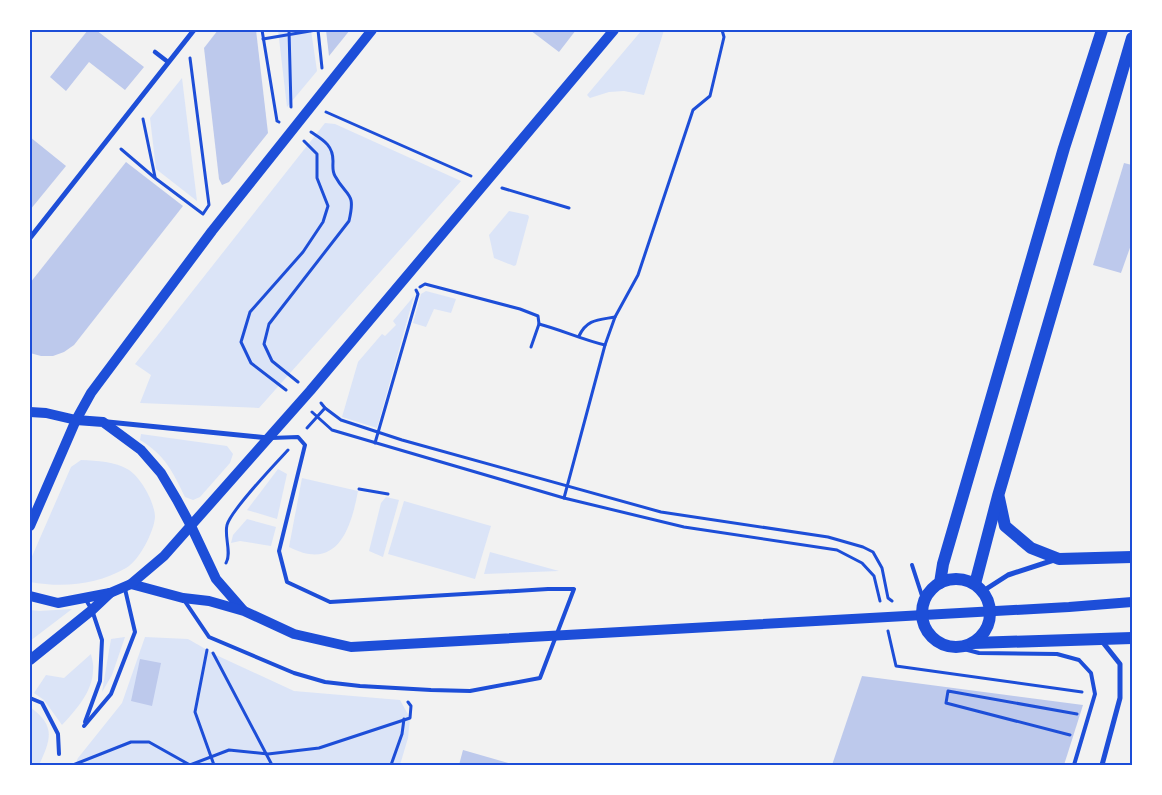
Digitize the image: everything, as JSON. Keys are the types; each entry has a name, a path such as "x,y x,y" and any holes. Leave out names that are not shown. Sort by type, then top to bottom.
{"main road":[{"path":"30,526 76,420 104,375 212,231 372,30"},
{"path":"30,596 58,603 110,593 128,586 164,556 310,391 614,30"},
{"path":"940,583 943,564 1064,148 1102,30"},
{"path":"979,587 998,496 1132,38"},
{"path":"30,412 46,413 76,420 103,422 141,450 161,473 191,526 216,579 244,611"},
{"path":"998,496 1005,526 1031,548 1059,559 1132,557"},
{"path":"953,579 966,580 979,587 987,597 991,610 989,623 983,635 973,643 960,648 947,646 934,640 926,630 922,618 924,602 929,592 940,583 953,579"},
{"path":"128,586 244,611 294,634 351,647 1132,602"},
{"path":"30,660 110,593"},
{"path":"973,643 1132,638"}],"street":[{"path":"30,238 194,30"},
{"path":"155,52 168,62"},
{"path":"103,422 269,438"},
{"path":"979,587 1008,575 1059,559"},
{"path":"1100,639 1120,664 1120,698 1102,765"}],"lane":[{"path":"183,598 208,637 294,673 325,682 369,687 470,691 540,678 574,589 330,602 287,582 278,551 305,445 298,437 269,438"},
{"path":"912,565 924,602"},
{"path":"84,598 92,610 102,640 100,682 84,726 111,694 135,632 128,586"},
{"path":"960,648 979,653 1057,654 1079,660 1091,673 1095,694 1074,765"},
{"path":"30,698 42,703 58,734 59,754"}],"path":[{"path":"262,30 277,121 309,144 317,154 317,178 328,206 323,222 303,252 250,312 241,342 251,363 286,390"},
{"path":"263,39 289,32 317,30 324,89"},
{"path":"564,498 605,345 615,317 638,275 693,110 710,96 724,38 722,30"},
{"path":"289,32 290,93"},
{"path":"121,149 155,178 203,214 209,206 190,58"},
{"path":"325,112 486,183 569,208"},
{"path":"143,119 155,178"},
{"path":"310,391 272,361 264,344 269,324 349,221 352,207 350,194 334,175 333,153 330,146"},
{"path":"409,297 416,289 425,284 520,309 538,316 539,324 531,347"},
{"path":"375,443 418,294 416,289"},
{"path":"579,336 584,326 592,321 615,317"},
{"path":"539,324 579,336 584,340 605,345"},
{"path":"881,603 874,576 862,563 836,550 684,527 564,498 332,430 312,412 319,401 341,420 661,512 828,537 863,547 873,552 882,568 888,598 893,603"},
{"path":"216,579 228,558 227,524 234,512 325,408"},
{"path":"359,489 388,494"},
{"path":"887,630 896,666 1095,694"},
{"path":"214,765 195,712 208,644 268,754 272,765"},
{"path":"1055,732 946,703 948,691 1079,714 1095,694"},
{"path":"73,765 131,742 149,742 190,764 229,750 268,754 319,748 410,718 411,706 405,696"},
{"path":"391,765 402,734 404,719"}],"shaded area":[{"path":"278,30 311,30 317,71 287,107"},
{"path":"642,30 664,30 644,95 624,91 609,92 590,98 587,95"},
{"path":"182,78 197,201 156,169 150,118"},
{"path":"325,123 335,124 461,181 259,408 140,403 151,375 135,364"},
{"path":"509,211 528,215 529,217 516,265 514,266 494,258 489,235"},
{"path":"426,291 456,299 451,313 434,309 426,327 413,323 421,294"},
{"path":"414,296 377,428 342,417 358,362 382,334 385,336 396,325 393,321"},
{"path":"141,434 227,446 233,454 230,463 200,497 193,500 185,497 172,472 162,458 140,440"},
{"path":"81,460 118,465 129,470 138,478 154,510 154,522 149,537 136,559 126,568 115,574 80,584 55,585 30,582 30,561 71,467"},
{"path":"278,469 287,474 277,519 247,510"},
{"path":"302,478 358,491 346,532 339,543 330,550 319,554 305,553 289,547"},
{"path":"386,497 399,500 383,557 369,551 381,503"},
{"path":"404,501 491,526 475,579 388,554"},
{"path":"247,519 276,527 271,546 240,541 231,543 233,535"},
{"path":"490,552 559,571 484,574"},
{"path":"72,609 30,641 30,610"},
{"path":"125,637 112,675 102,692 111,639"},
{"path":"145,637 188,639 216,655 294,691 400,700 410,718 408,738 400,765 75,765 78,758 122,703"},
{"path":"91,654 93,662 92,678 87,693 78,707 62,725 44,700 34,693 46,675 64,678"},
{"path":"30,707 44,720 49,733 46,748 39,765 30,765"}],"building":[{"path":"88,30 96,30 144,67 125,90 89,62 66,91 50,77"},
{"path":"218,30 256,30 268,133 229,182 222,185 219,179 204,48"},
{"path":"326,30 350,30 329,56"},
{"path":"530,30 576,30 559,52"},
{"path":"30,137 66,166 30,210"},
{"path":"126,162 183,206 74,345 64,352 53,356 41,356 30,353 30,283"},
{"path":"1124,163 1132,165 1132,242 1121,273 1093,265"},
{"path":"140,659 161,663 152,706 131,701"},
{"path":"862,676 1083,705 1064,765 832,765"},
{"path":"463,750 512,764 512,765 459,765"}]}
